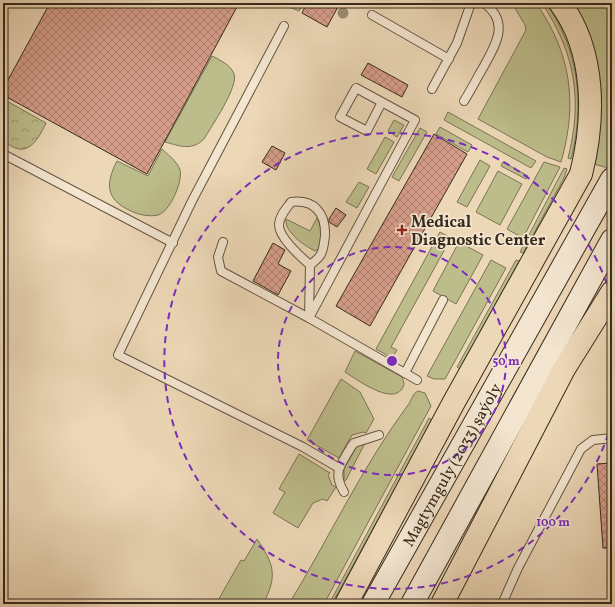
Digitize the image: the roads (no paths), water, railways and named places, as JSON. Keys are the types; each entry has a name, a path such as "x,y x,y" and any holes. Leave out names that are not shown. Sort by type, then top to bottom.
{"main road":[{"path":"346,604 580,174 589,132 590,94 588,73 579,40 560,3"},
{"name":"Magtymguly (2033) şaýoly","path":"373,604 607,188"},
{"name":"Magtymguly (2033) şaýoly","path":"412,604 612,240"},
{"path":"442,604 564,369 612,292"}],"lane":[{"path":"432,89 457,43 471,3"},
{"path":"464,101 499,36 496,15 492,9 484,3"},
{"path":"372,15 449,59"},
{"path":"284,26 192,201 118,355 302,447 339,468"},
{"path":"308,318 415,120 382,102 356,88 340,117 367,131 382,102"},
{"path":"4,157 173,243"},
{"path":"308,318 310,265 320,256 324,247 325,224 318,210 310,204 300,201 291,202 282,215 279,225 283,236 297,253 310,265"},
{"path":"223,242 218,257 221,271 308,318 417,380"},
{"path":"405,372 443,300"},
{"path":"344,492 337,479 339,468 354,443 379,435"},
{"path":"502,604 521,561 581,449 593,440 612,438"}],"place":[{"name":"Medical Diagnostic Center","path":"402,230"}]}
